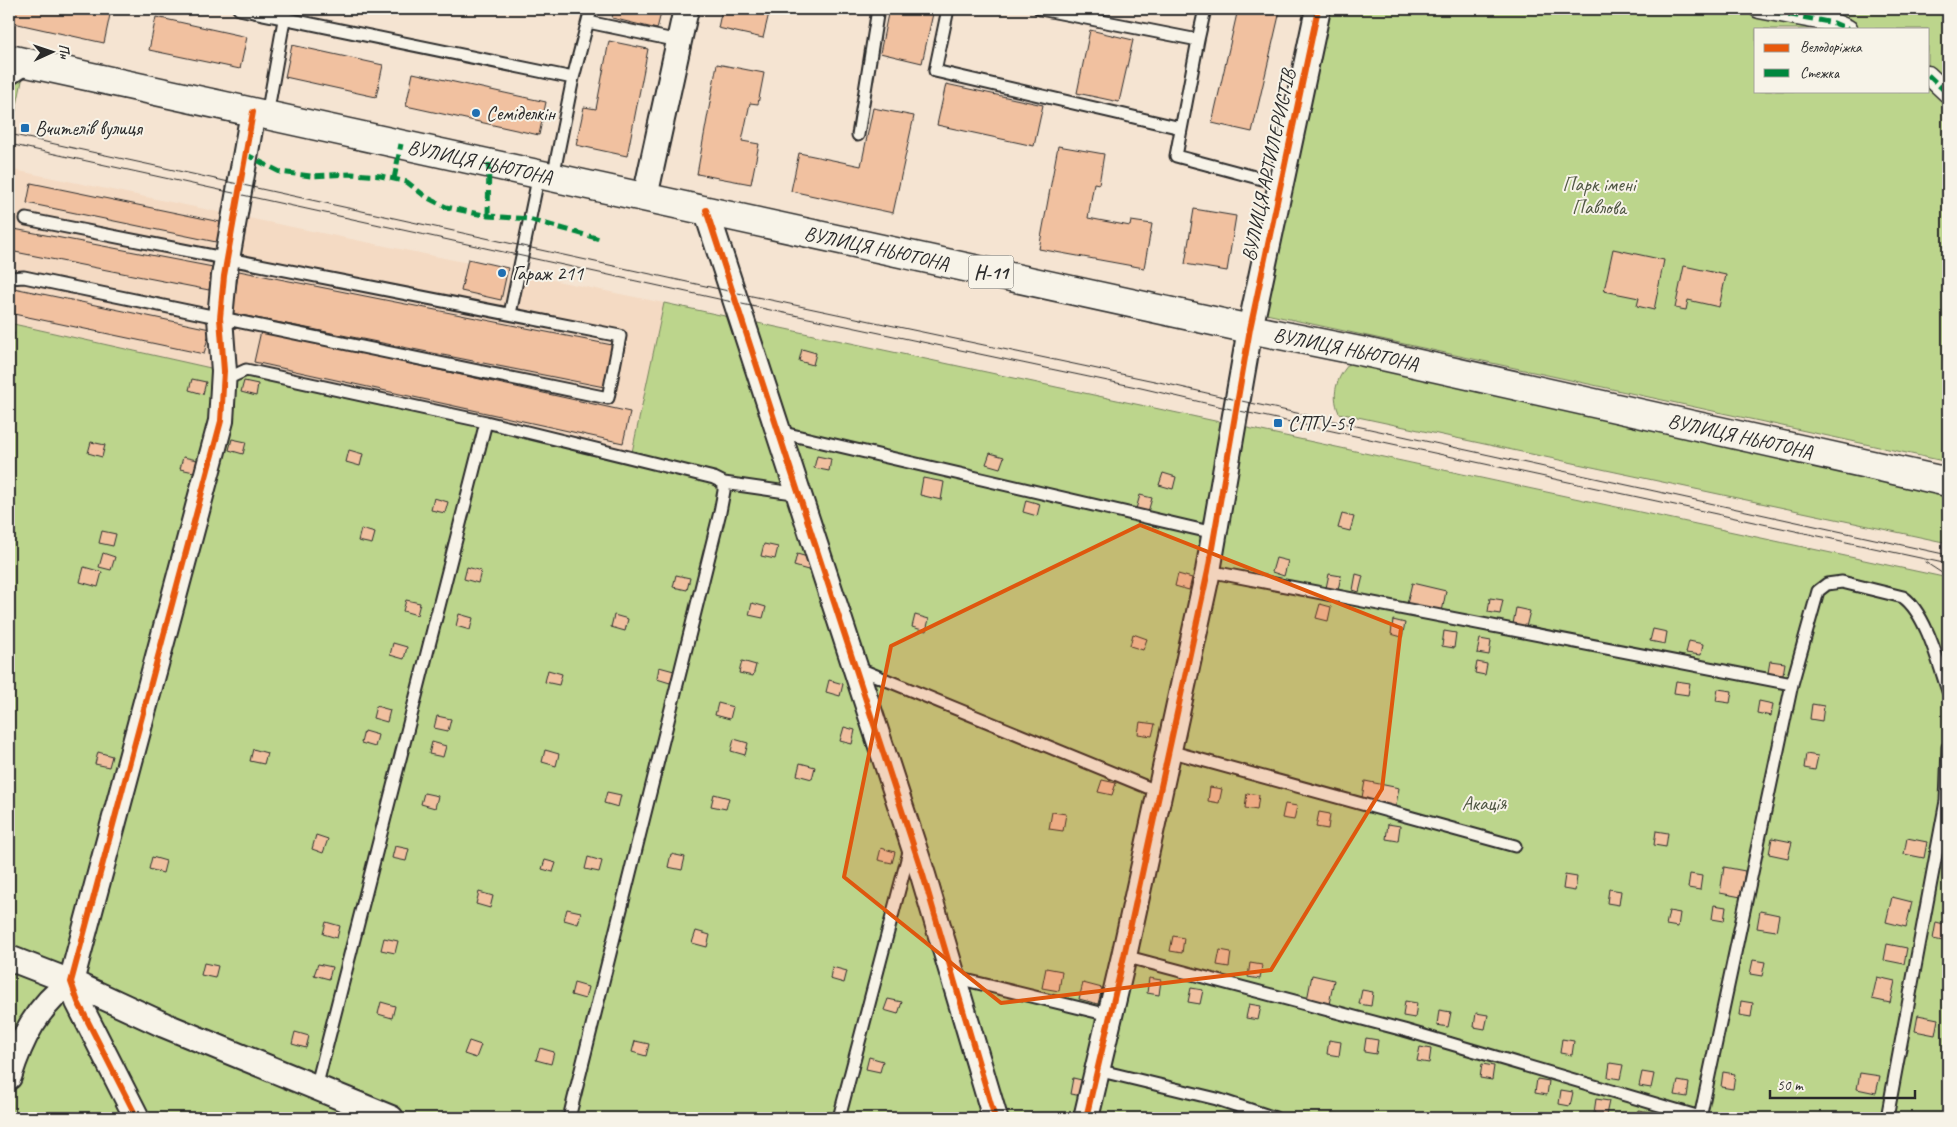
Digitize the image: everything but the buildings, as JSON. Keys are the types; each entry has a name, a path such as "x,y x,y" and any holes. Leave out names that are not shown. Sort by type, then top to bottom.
{"main road":[{"name":"ВУЛИЦЯ НЬЮТОНА","path":"21,61 1250,329 1365,352 1948,482"}],"street":[{"path":"645,197 686,9"},
{"name":"ВУЛИЦЯ АРТИЛЕРИСТІВ","path":"1086,1118 1124,956 1208,571 1250,329 1318,9"},
{"path":"1759,9 1834,23 1846,28"},
{"path":"1930,77 1948,94"},
{"path":"138,1118 78,1002 71,982 221,421 223,384 220,318 227,258 260,113"},
{"path":"706,210 912,842 995,1118"},
{"path":"9,958 71,982 164,1025 391,1118"},
{"path":"9,1077 20,1045 38,1014 56,993 71,982"}],"lane":[{"path":"240,9 286,13 573,78"},
{"path":"510,314 591,9"},
{"path":"858,135 878,9"},
{"path":"948,9 935,71 1182,128"},
{"path":"1040,9 1198,40"},
{"path":"1205,9 1176,156 1281,184"},
{"path":"260,113 286,13"},
{"path":"588,22 679,41"},
{"path":"9,80 21,61"},
{"path":"9,278 24,277 608,398 620,336 26,219"},
{"path":"223,384 230,377 246,370 486,422 714,478 724,483 800,494"},
{"path":"316,1088 486,422"},
{"path":"779,432 1214,533"},
{"path":"570,1118 720,512 724,483"},
{"path":"1208,571 1792,684"},
{"path":"1124,956 1404,1030 1700,1117 1792,684 1818,591 1827,584 1842,582 1903,597 1909,601 1916,610 1932,642 1948,692"},
{"path":"855,667 1159,792"},
{"path":"1887,1118 1947,802 1948,747"},
{"path":"1169,751 1515,846"},
{"path":"839,1118 912,842"},
{"path":"953,977 1109,1015"},
{"path":"1097,1070 1218,1099 1275,1118"}],"highlighted area":[{"path":"1140,525 1401,628 1382,789 1271,970 1001,1003 844,877 891,646"}],"shaded area":[{"path":"9,169 664,303 632,452 224,371 9,323"}],"green space":[{"name":"Парк імені Павлова","path":"1331,9 1948,9 1948,462 1266,314"},
{"path":"9,73 23,76 9,144"},
{"name":"Акація","path":"664,303 1948,578 1948,1118 9,1118 9,323 224,371 632,452"},
{"path":"1354,359 1948,494 1948,543 1339,413 1335,398 1337,384 1348,365"}],"tram line":[{"path":"9,134 733,292 1159,382 1948,555"},
{"path":"9,144 1948,564"},
{"path":"1925,562 1948,577"}],"marked path":[{"path":"1759,9 1834,23 1846,28"},
{"path":"1930,77 1948,94"},
{"path":"394,179 401,144"},
{"path":"245,154 280,172 311,176 352,174 381,176 407,182 426,197 446,207 488,216 529,219 603,240"},
{"path":"488,216 489,163"}],"cycle path":[{"path":"1086,1118 1124,956 1208,571 1250,329 1318,9"},
{"path":"137,1118 78,1002 71,982 221,421 224,371 220,318 224,276 253,112"},
{"path":"706,210 923,875 995,1118"}],"place":[{"name":"Семіделкін","path":"476,113"},
{"name":"Вчителів вулиця","path":"25,128"},
{"name":"Гараж 211","path":"502,273"},
{"name":"СПТУ-59","path":"1278,423"}]}
